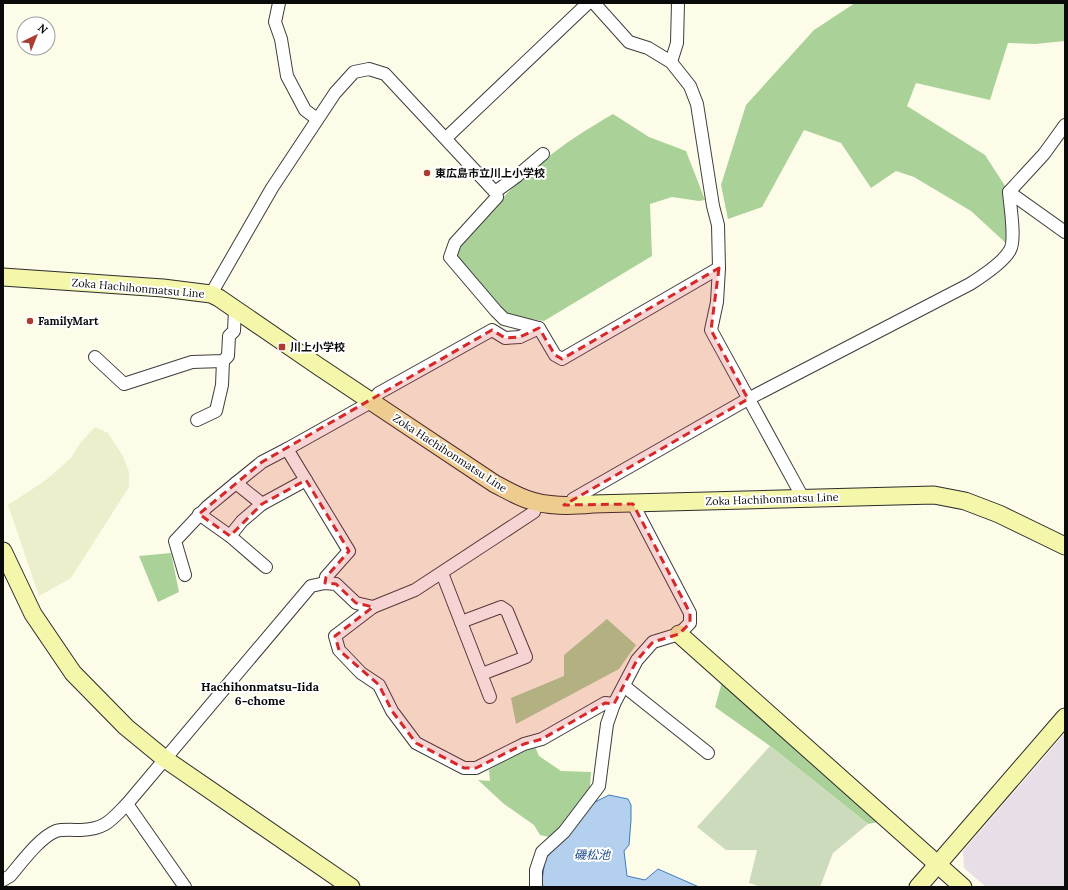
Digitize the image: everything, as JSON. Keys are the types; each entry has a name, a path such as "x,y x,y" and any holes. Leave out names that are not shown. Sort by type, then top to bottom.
{"main road":[{"name":"Zoka Hachihonmatsu Line","path":"3,277 163,288 210,294 220,298 371,402 495,484 526,499 537,502 572,506 593,504 934,495 965,500 999,514 1065,546"},
{"path":"3,551 33,614 73,673 126,727 165,758 351,887"},
{"path":"679,634 963,887"},
{"path":"918,887 1065,717"}],"street":[{"path":"279,3 275,22 281,39 287,76 305,110 317,119"},
{"path":"446,138 588,3"},
{"path":"594,3 629,42 648,48 671,62 690,86 697,104 713,206 718,225 716,302 711,330 803,498"},
{"path":"671,62 677,43 678,3"},
{"path":"210,294 272,188 335,93 354,72 369,69 385,74 495,192 497,197 455,243 450,257 504,319 539,328 555,355 562,359 718,268"},
{"path":"572,506 573,499 748,399 970,284 991,270 1010,251 1013,241 1009,192 1044,154 1065,125"},
{"path":"495,192 543,154"},
{"path":"1009,192 1065,232"},
{"path":"197,420 216,411 222,385 223,361 228,356 229,336 234,331 235,309"},
{"path":"185,575 175,541 199,514 262,462 371,402 379,393 492,330 505,338 520,337 539,328"},
{"path":"95,357 124,384 192,362 223,361"},
{"path":"287,449 349,551 326,577 325,583"},
{"path":"230,536 242,521 262,504 306,480"},
{"path":"236,483 262,504"},
{"path":"537,502 534,512 442,573 415,590 373,607 335,636 339,650 361,672 379,686 392,711 416,743 464,768 476,768 524,744 542,740 605,703 614,704"},
{"path":"536,887 536,870 542,852 564,832 599,786 607,724 614,704 637,660 653,642 679,634 690,623 690,613 633,504"},
{"path":"199,514 230,536 266,567"},
{"path":"442,573 490,697"},
{"path":"3,880 10,876 46,837 57,831 85,830 108,823 127,804 310,586 325,583 336,584 356,603 373,607"},
{"path":"461,622 501,606 507,612 526,657 482,674"},
{"path":"624,686 708,753"},
{"path":"127,804 185,887"}],"highlighted area":[{"path":"719,268 711,330 748,399 564,505 633,504 690,613 690,623 679,634 653,642 637,660 614,704 605,703 542,739 524,744 476,768 464,768 416,743 392,711 379,685 339,650 335,636 373,607 356,603 336,584 325,583 326,577 349,551 306,480 262,504 230,536 199,514 262,462 492,330 505,338 520,337 539,328 555,355 562,359"}],"shaded area":[{"path":"1065,733 1065,887 986,887 964,868 963,851"}],"green space":[{"path":"855,3 1065,3 1065,41 1035,44 1008,43 990,100 916,83 907,106 985,155 1009,192 1009,246 971,211 914,177 896,171 871,188 841,143 804,130 762,207 728,219 721,185 746,105 814,30"},
{"path":"613,114 649,137 686,151 705,200 699,201 672,197 650,204 652,256 544,321 503,315 477,289 453,248 507,193 530,172 576,136"},
{"path":"95,427 108,433 123,456 129,472 129,487 71,578 39,596 8,505 46,480 71,458 81,442"},
{"path":"171,553 179,592 158,602 139,556"},
{"path":"607,619 636,645 619,669 516,724 511,698 564,676 564,655"},
{"path":"722,682 878,822 868,824 770,746 715,707"},
{"path":"770,746 868,824 833,853 820,887 761,887 749,883 757,850 726,850 697,827"},
{"path":"535,747 539,756 561,771 591,772 590,787 565,823 549,837 540,835 534,825 504,804 478,780 490,781 489,770 506,760"}],"water":[{"name":"磯松池","path":"609,795 628,799 631,805 629,845 624,851 627,876 645,880 658,869 699,887 543,887 542,881 545,859 574,828 593,803"}],"place":[{"name":"東広島市立川上小学校","path":"427,173"},
{"name":"FamilyMart","path":"30,321"},
{"name":"川上小学校","path":"282,347"}],"district":[{"name":"Hachihonmatsu-Iida 6-chome","path":"260,693"}]}
